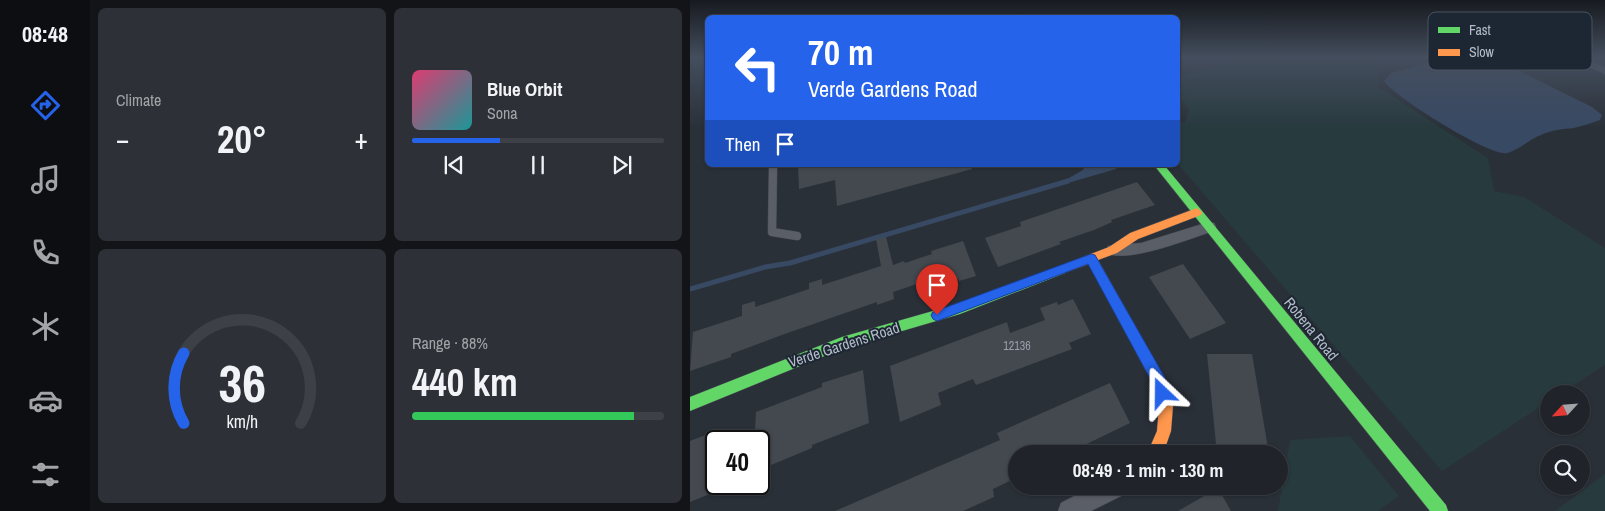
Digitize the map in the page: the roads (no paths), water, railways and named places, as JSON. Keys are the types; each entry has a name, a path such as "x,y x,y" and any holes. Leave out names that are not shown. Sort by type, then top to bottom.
{"street":[{"name":"Robena Road","path":"1161,167 1440,511"},
{"name":"Verde Gardens Road","path":"690,404 723,392 788,363 842,343 956,310 1113,250 1134,236 1197,212"},
{"name":"Verde Gardens Road","path":"1113,250 1141,248 1209,227"},
{"path":"1091,258 1159,380 1166,406 1164,431 1158,445"},
{"path":"1069,511 1100,495"}],"lane":[{"path":"773,167 772,232 797,236"}],"water":[{"path":"1384,81 1539,81 1592,107 1602,115 1600,120 1577,127 1545,133 1511,152 1497,152 1442,124 1391,89"},
{"path":"1084,167 1118,167 1068,183 1067,179 1083,170"}],"waterway":[{"path":"690,289 765,267 790,263 1068,181"}]}
